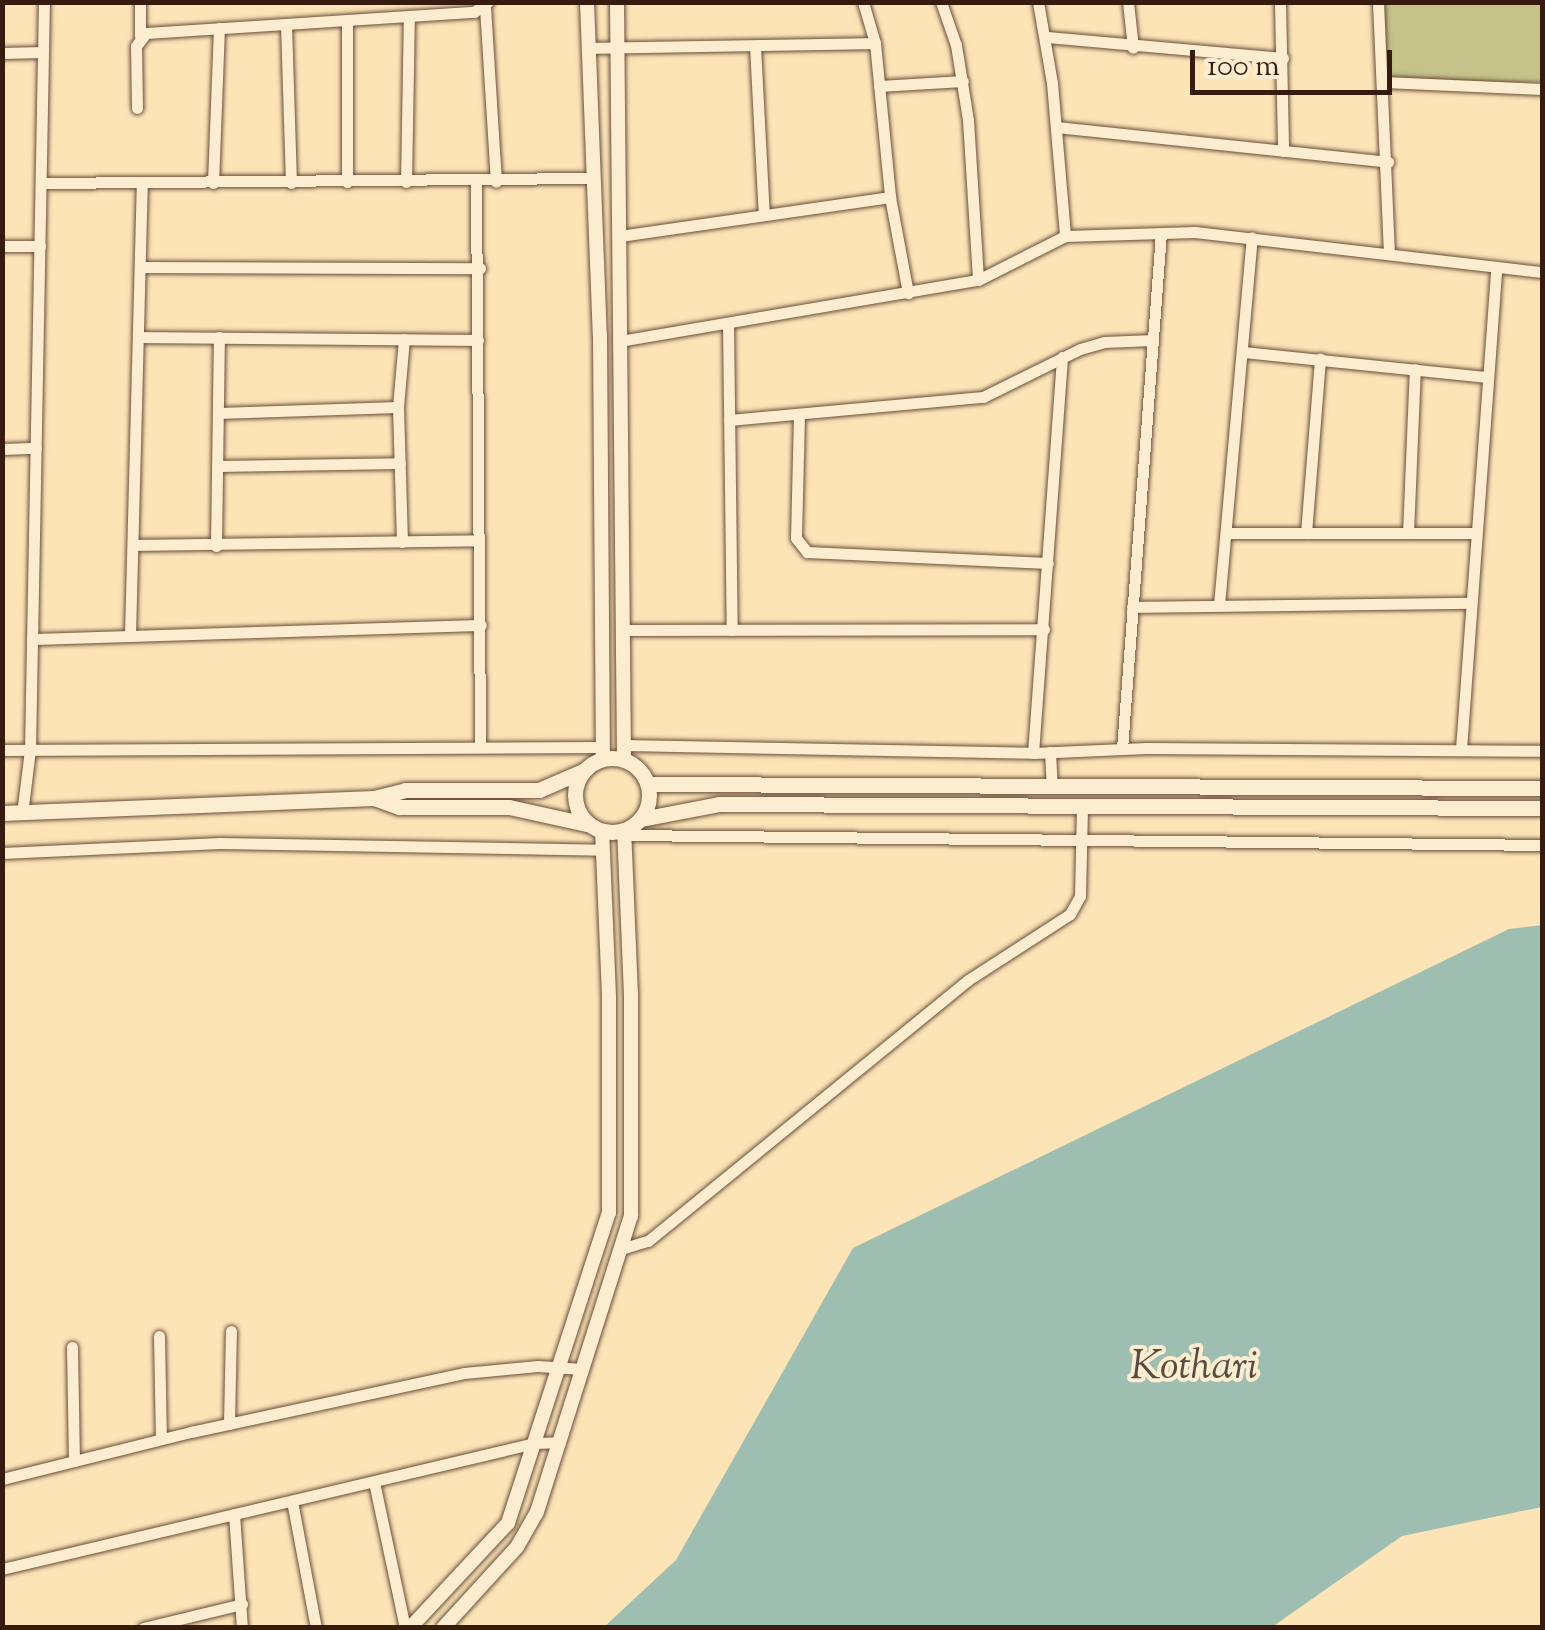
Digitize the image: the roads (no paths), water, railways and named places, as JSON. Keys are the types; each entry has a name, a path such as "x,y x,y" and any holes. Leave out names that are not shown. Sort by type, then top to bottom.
{"main road":[{"path":"2,813 374,798 405,790 539,790 583,771 603,753 624,752 648,784 649,802 641,819"},
{"path":"583,771 574,800 597,828"},
{"path":"648,784 1052,788 1330,784 1542,788"},
{"path":"819,806 820,786"},
{"path":"374,798 399,806 509,807 624,832 641,819 719,804 1542,808"}],"street":[{"path":"22,814 30,750 44,2"},
{"path":"137,108 140,2"},
{"path":"2,750 480,747 603,753 600,336 587,2"},
{"path":"617,2 624,752 1542,750"},
{"path":"863,2 874,43 890,197 908,292"},
{"path":"941,2 962,81 978,280"},
{"path":"1038,2 1047,37 1065,236"},
{"path":"1128,2 1132,48"},
{"path":"1280,2 1283,151"},
{"path":"1378,2 1389,253"},
{"path":"140,36 474,12 487,5 496,182"},
{"path":"406,182 410,16"},
{"path":"346,20 347,182"},
{"path":"286,24 291,182"},
{"path":"213,183 219,28"},
{"path":"1047,37 1132,48 1283,58"},
{"path":"588,48 874,43"},
{"path":"755,46 764,215"},
{"path":"2,53 43,52"},
{"path":"879,86 962,81"},
{"path":"1384,82 1542,88"},
{"path":"1057,126 1388,162"},
{"path":"41,183 496,182 593,178"},
{"path":"476,182 480,268 480,747"},
{"path":"130,636 142,183"},
{"path":"620,236 890,197"},
{"path":"620,341 978,280 1065,236 1161,233 1252,237 1542,272"},
{"path":"1122,749 1161,233"},
{"path":"1219,605 1252,237"},
{"path":"2,246 40,246"},
{"path":"140,267 480,268"},
{"path":"1460,749 1496,268"},
{"path":"728,323 732,630"},
{"path":"139,337 478,340"},
{"path":"216,546 219,337"},
{"path":"402,542 398,407 404,339"},
{"path":"729,420 983,398 1062,357 1104,342 1153,340"},
{"path":"1244,352 1487,376"},
{"path":"1032,753 1062,357"},
{"path":"1306,533 1320,360"},
{"path":"1408,533 1415,369"},
{"path":"218,413 398,407"},
{"path":"799,415 796,538 807,552 1048,563"},
{"path":"2,449 36,448"},
{"path":"217,466 400,463"},
{"path":"1227,533 1474,534"},
{"path":"135,545 478,540"},
{"path":"1132,606 1469,603"},
{"path":"32,638 481,625"},
{"path":"622,630 1044,628"},
{"path":"1050,752 1052,788"},
{"path":"621,1249 648,1241 968,980 1070,914 1080,896 1082,808"},
{"path":"408,1628 508,1523 609,1213 603,850 597,828"},
{"path":"443,1628 527,1534 631,1216 631,995 624,832 1082,842 1542,844"},
{"path":"2,853 220,844 603,850"},
{"path":"229,1424 231,1332"},
{"path":"159,1336 161,1439"},
{"path":"72,1347 74,1461"},
{"path":"2,1478 464,1373 560,1367 582,1370"},
{"path":"2,1568 535,1442 560,1442"},
{"path":"374,1482 408,1628"},
{"path":"292,1501 316,1628"},
{"path":"234,1514 242,1628"},
{"path":"143,1628 242,1604"}],"water":[{"name":"Kothari","path":"1542,925 1542,1507 1402,1536 1272,1627 604,1627 676,1560 853,1248 1509,929"}]}
